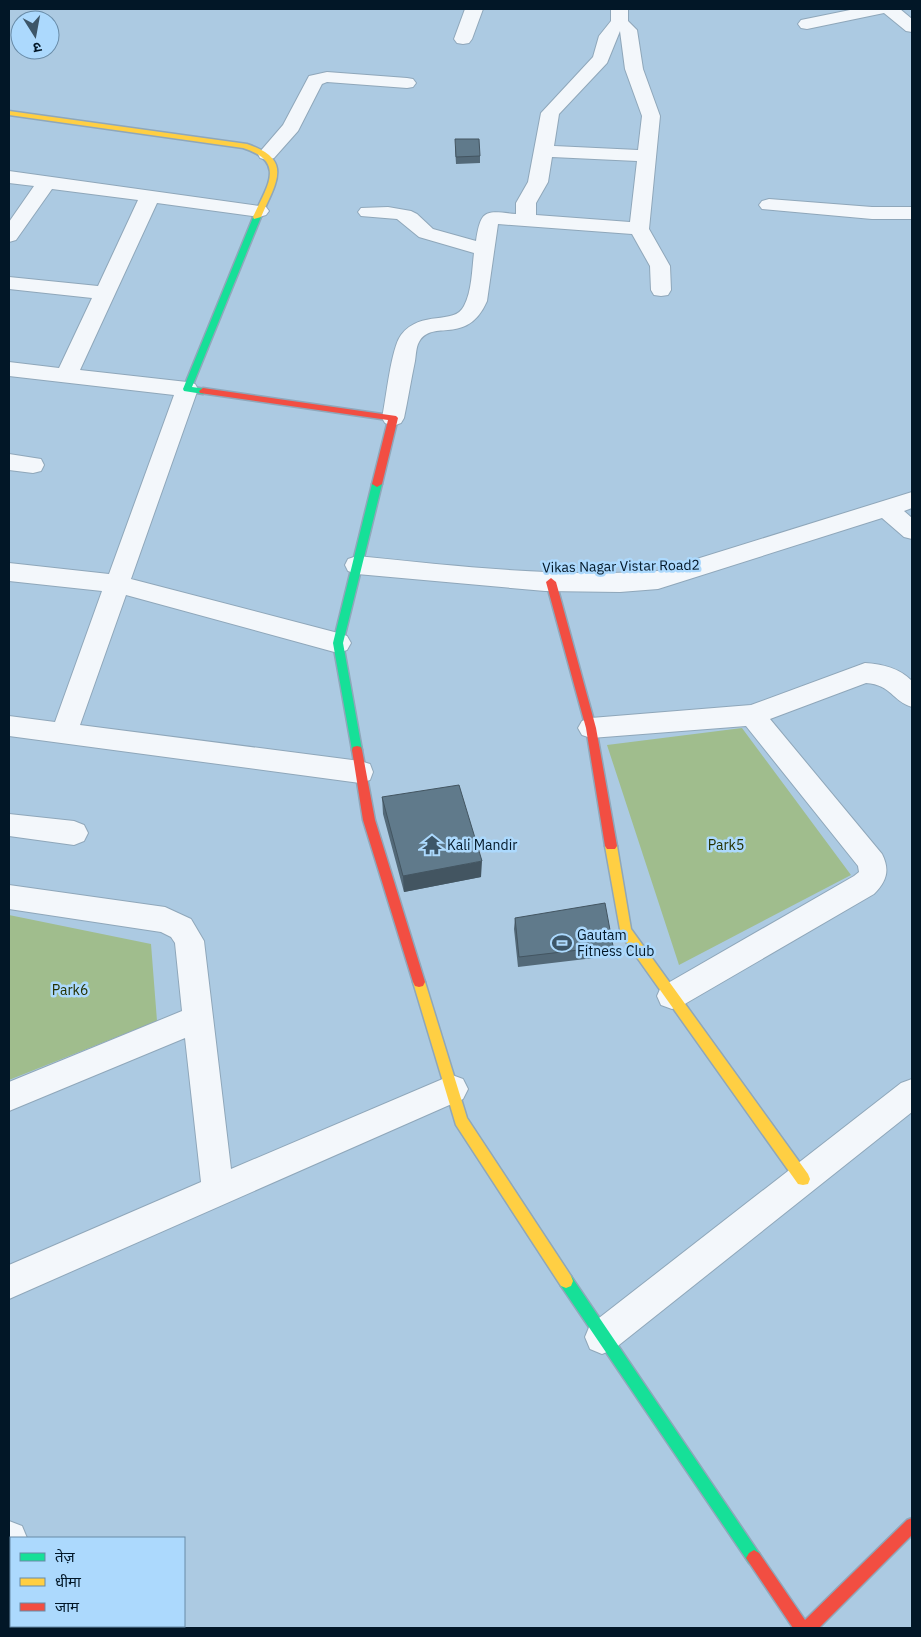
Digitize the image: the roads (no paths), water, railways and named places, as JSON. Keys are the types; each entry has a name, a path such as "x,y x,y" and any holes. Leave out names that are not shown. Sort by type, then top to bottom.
{"street":[{"path":"463,38 474,9"},
{"path":"807,24 878,9"},
{"path":"890,9 912,27"},
{"path":"906,9 912,14"},
{"path":"526,220 526,203 538,182 550,113 601,59 608,36 619,15"},
{"path":"619,15 628,30 634,69 651,116 639,228 660,266 662,290"},
{"path":"268,154 291,127 315,80 328,77 408,83"},
{"path":"9,113 257,148 268,154 274,162 274,174 188,389 64,733"},
{"path":"543,151 648,156"},
{"path":"9,177 259,211"},
{"path":"9,236 48,182"},
{"path":"66,376 150,196"},
{"path":"769,205 833,211 912,213"},
{"path":"368,212 404,215 426,233 484,249"},
{"path":"639,228 495,218 488,221 474,310 461,321 423,328 408,341 392,418 366,566 338,643 369,820 461,1121 602,1338 802,1628"},
{"path":"9,283 105,293"},
{"path":"9,369 188,389 392,418"},
{"path":"9,462 33,465"},
{"name":"Vikas Nagar Vistar Road2","path":"366,566 698,567 912,486"},
{"path":"366,566 498,580 615,584 658,580 912,500"},
{"path":"886,508 912,531"},
{"path":"9,572 117,584 338,643"},
{"path":"551,582 591,728 625,931 803,1179"},
{"path":"591,728 752,715 865,673 880,674 894,678 912,697"},
{"path":"672,996 864,885 873,876 872,862 752,715"},
{"path":"9,726 360,772"},
{"path":"9,825 74,833"},
{"path":"9,897 165,920 181,928 189,941 218,1191"},
{"path":"9,1098 198,1018"},
{"path":"9,1282 452,1090"},
{"path":"602,1338 912,1093"},
{"path":"808,1628 912,1525"}],"place":[{"name":"Kali Mandir","path":"432,845"},
{"name":"Gautam Fitness Club","path":"562,943"}],"park label":[{"name":"Park5","path":"726,845"},
{"name":"Park6","path":"70,990"}]}
